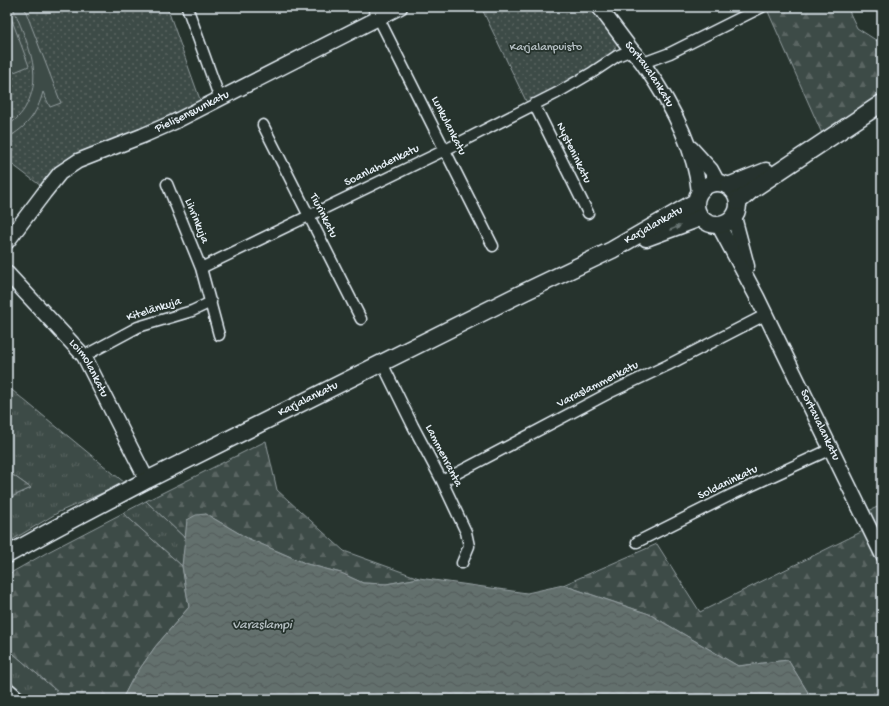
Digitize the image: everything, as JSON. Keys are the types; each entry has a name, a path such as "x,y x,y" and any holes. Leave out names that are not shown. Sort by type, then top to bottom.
{"highway":[{"path":"7,692 15,699"}],"main road":[{"path":"813,150 748,180 723,185 708,185 697,197 695,208 700,218 705,223 719,226 730,222 736,210 753,190 813,150 882,103"},
{"path":"723,185 736,196 736,210"},
{"name":"Karjalankatu","path":"10,553 147,480 516,296 612,250 697,197"},
{"name":"Karjalankatu","path":"612,250 700,218"}],"street":[{"path":"187,7 220,98"},
{"name":"Pielisensuunkatu","path":"7,242 60,173 78,161 142,136 220,98 376,12 400,7"},
{"name":"Sortavalankatu","path":"599,7 632,50 644,63 666,100 690,146 698,175 697,197"},
{"path":"644,63 670,53 762,7"},
{"name":"Lunkulankatu","path":"376,12 493,246"},
{"name":"Soanlahdenkatu","path":"201,268 445,150 593,72 617,56 632,50"},
{"name":"Nysteninkatu","path":"534,104 588,213"},
{"name":"Tiurinkatu","path":"263,125 361,319"},
{"name":"Sortavalankatu","path":"690,146 723,185"},
{"name":"Lihrinkuja","path":"167,184 201,268"},
{"name":"Sortavalankatu","path":"736,210 743,254 757,297"},
{"name":"Sortavalankatu","path":"719,226 757,297 882,554"},
{"path":"201,268 219,335"},
{"name":"Loimolankatu","path":"7,273 84,356 147,480"},
{"name":"Kitelänkuja","path":"84,356 138,327 192,311 210,302"},
{"name":"Varaslammenkatu","path":"442,480 609,393 668,365 765,315"},
{"name":"Lammenranta","path":"382,363 442,480 469,540 469,546 462,562"},
{"name":"Soldaninkatu","path":"637,542 731,495 831,449"}],"green space":[{"path":"7,7 167,7 202,105 99,149 45,189 13,165 7,166"},
{"path":"7,7 29,66 7,75"},
{"path":"13,7 24,7 61,103 50,107 43,92 38,107 30,119 14,134 7,138 7,126 18,117 24,109 31,94 34,81 31,56"},
{"name":"Karjalanpuisto","path":"481,7 591,7 619,41 610,56 574,79 527,103"},
{"path":"766,7 847,7 857,28 882,44 882,99 824,138"},
{"path":"7,386 125,483 59,512 7,543 7,499 31,488 7,471"},
{"path":"266,441 277,490 344,551 419,578 386,584 363,583 341,573 307,564 247,538 206,514 187,520 186,539 146,501"},
{"path":"7,471 31,488 7,499"},
{"path":"146,501 186,539 182,566 123,513"},
{"path":"882,505 882,569 863,531 866,512"},
{"path":"123,513 182,566 189,607 155,647 132,680 122,699 66,699 7,648 7,575"},
{"path":"863,531 882,569 882,699 812,699 788,660 738,666 649,614 563,585 657,544 700,612"},
{"path":"7,648 66,699 7,699"}],"water":[{"name":"Varaslampi","path":"206,514 247,538 307,564 341,573 363,583 386,584 419,578 527,593 563,585 649,614 738,666 788,660 812,699 122,699 132,680 155,647 189,607 182,566 187,520 196,515"}]}
